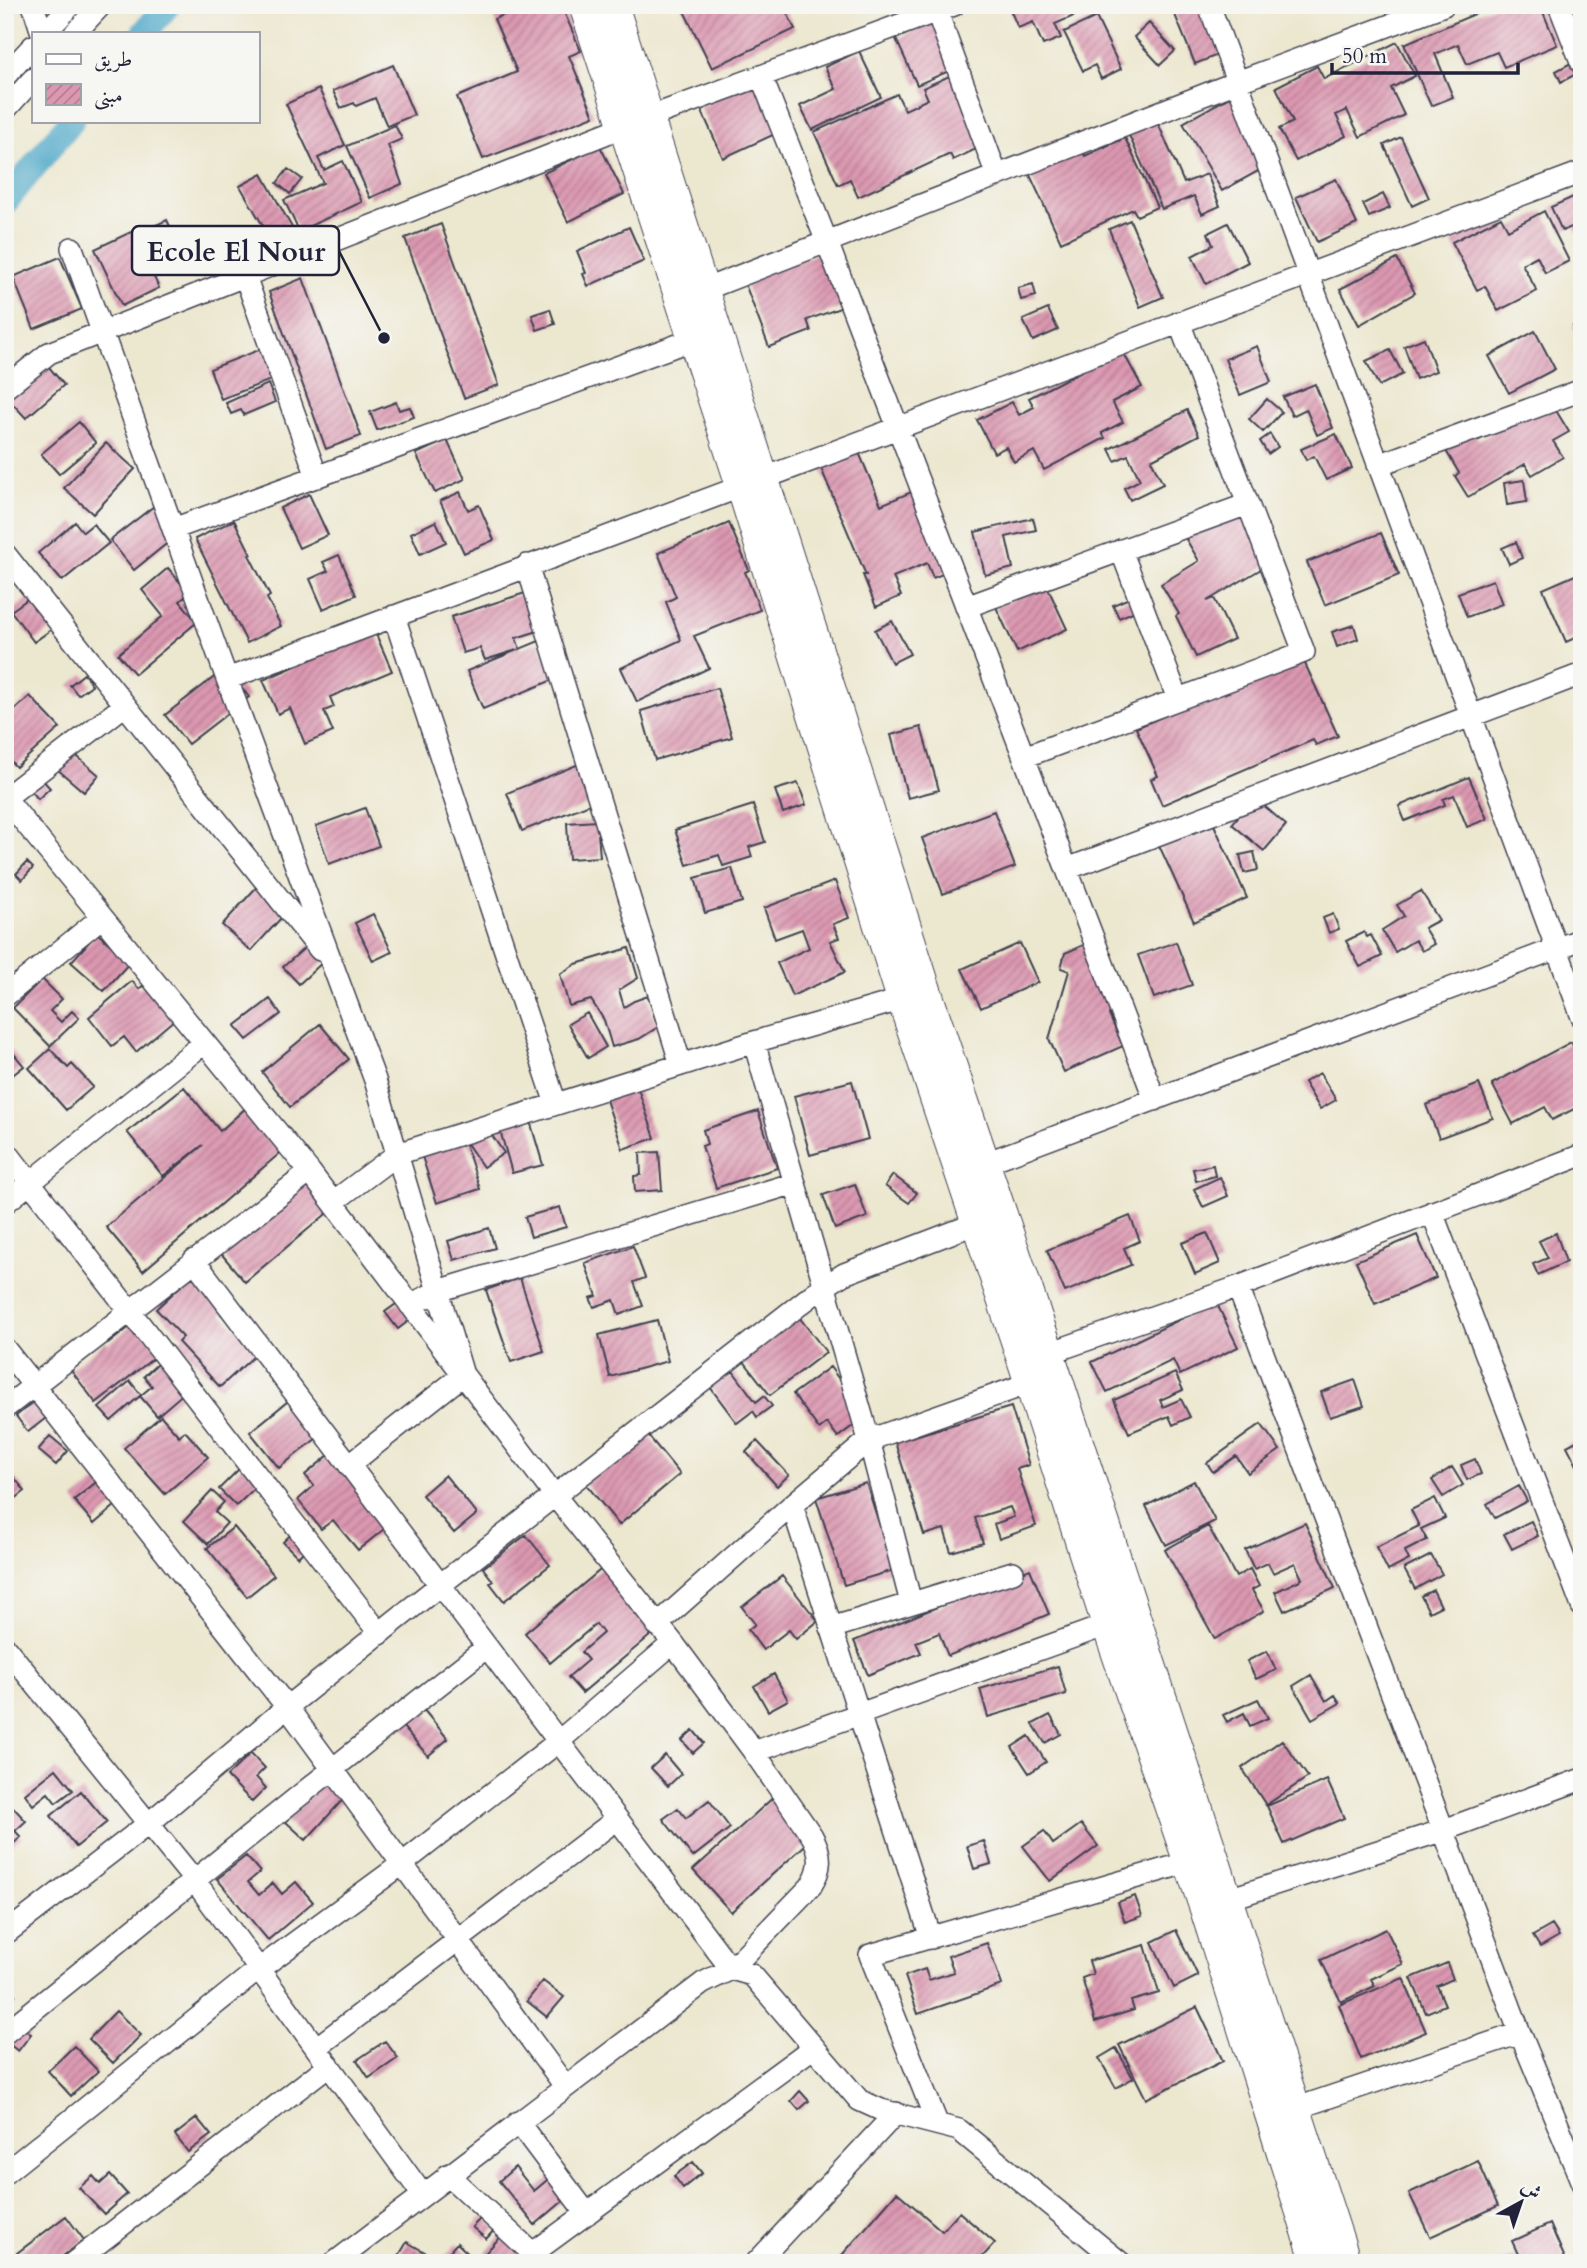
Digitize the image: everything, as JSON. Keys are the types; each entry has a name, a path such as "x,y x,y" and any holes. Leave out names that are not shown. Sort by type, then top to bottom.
{"main road":[{"path":"584,5 638,122"},
{"path":"613,5 638,122 915,996 1283,2113 1317,2263"},
{"path":"693,294 694,339 752,481"},
{"path":"973,1168 977,1223 1039,1368"},
{"path":"1120,1620 1189,1862 1216,1903"},
{"path":"1283,2113 1346,2263"}],"street":[{"path":"33,5 43,32"},
{"path":"44,32 71,5"},
{"path":"76,32 100,5"},
{"path":"1209,5 1582,1017"},
{"path":"693,294 1237,82 1444,5"},
{"path":"1559,5 1582,64"},
{"path":"5,388 49,354 761,76 898,15 945,8 997,176"},
{"path":"5,76 32,47"},
{"path":"761,76 1155,1100"},
{"path":"5,110 32,80"},
{"path":"227,679 897,426 1582,172"},
{"path":"72,248 375,1080 463,1375"},
{"path":"245,276 317,477"},
{"path":"1024,757 1304,652 1179,322"},
{"path":"173,529 694,339"},
{"path":"1378,465 1581,391"},
{"path":"967,607 1248,505"},
{"path":"1121,551 1178,699"},
{"path":"5,554 332,965"},
{"path":"527,565 681,1065"},
{"path":"394,615 556,1104"},
{"path":"1067,869 1582,674"},
{"path":"125,705 5,798 310,1172 555,1496 673,1643 754,1752 818,1848 820,1864 811,1886 731,1969 703,1983 565,2086 422,2194 345,2259"},
{"path":"5,996 102,917"},
{"path":"973,1168 1582,939"},
{"path":"333,1202 397,1154 754,1042 915,996"},
{"path":"754,1042 869,1440 911,1603"},
{"path":"5,1203 204,1043"},
{"path":"5,1150 380,1633"},
{"path":"657,1625 869,1440 1238,1287 1582,1155"},
{"path":"5,1408 310,1172"},
{"path":"410,1305 438,1291 795,1184"},
{"path":"1432,1212 1582,1606"},
{"path":"8,1926 148,1824 287,1707 440,1585 825,1287 845,1274 977,1223"},
{"path":"194,1261 731,1969 752,1975 859,2100 959,2130 988,2151 1121,2263"},
{"path":"1238,1287 1520,2032 1582,2183"},
{"path":"5,1349 287,1707 565,2086"},
{"path":"349,1465 463,1375"},
{"path":"792,1505 931,1938"},
{"path":"831,1628 1013,1572"},
{"path":"754,1752 1120,1620"},
{"path":"5,2173 259,1969 402,1864 559,1741 673,1643"},
{"path":"5,1647 195,1881 422,2194"},
{"path":"5,2033 331,1768 487,1647"},
{"path":"1216,1903 1444,1830 1582,1779"},
{"path":"73,2263 458,1940 617,1819"},
{"path":"937,2123 870,1955 1189,1862"},
{"path":"1283,2113 1520,2032"},
{"path":"448,2175 538,2258 587,2214 814,2047"},
{"path":"756,2263 896,2113"},
{"path":"518,2122 587,2214"}],"building":[{"path":"526,5 561,5 581,51 569,56 594,116 483,159 457,97 517,72 494,19"},
{"path":"681,5 783,5 795,29 712,68"},
{"path":"1008,5 1088,5 1090,9 1055,24 1061,38 1043,45 1033,22 1018,28"},
{"path":"1171,5 1216,5 1233,49 1195,64"},
{"path":"1496,5 1540,5 1557,45 1504,67 1497,52 1467,64 1458,44 1435,54 1453,97 1431,106 1404,44"},
{"path":"1096,17 1121,69 1101,79 1095,65 1083,71 1064,32"},
{"path":"936,20 958,67 917,85 896,39"},
{"path":"1149,23 1175,51 1160,65 1134,37"},
{"path":"1397,42 1415,76 1391,88 1404,115 1360,137 1347,110 1336,115 1346,136 1296,161 1279,129 1293,122 1276,87 1317,66 1324,79"},
{"path":"859,51 881,97 812,130 800,106 836,89 825,67"},
{"path":"1573,62 1578,73 1561,82 1556,71"},
{"path":"393,65 414,115 387,126 375,98 356,106 354,103 341,108 333,91"},
{"path":"958,72 991,142 953,160 950,154 858,197 850,179 838,185 814,132 897,94 905,110 928,99 923,88"},
{"path":"764,77 788,128 723,158 700,107"},
{"path":"319,89 345,145 318,158 324,170 343,161 362,202 299,231 284,200 323,183 286,104"},
{"path":"1235,94 1271,164 1222,191 1183,123"},
{"path":"1157,121 1184,183 1207,174 1220,206 1202,214 1194,196 1162,209 1128,133"},
{"path":"395,125 402,139 388,145 402,184 370,198 347,146"},
{"path":"1401,137 1429,198 1412,206 1384,145"},
{"path":"1125,138 1157,207 1137,216 1133,209 1061,242 1029,173 1081,148 1085,156"},
{"path":"600,146 624,194 568,222 544,173"},
{"path":"288,169 302,179 290,194 277,183"},
{"path":"262,174 294,231 273,243 240,186"},
{"path":"1336,179 1357,224 1317,242 1296,197"},
{"path":"1582,193 1582,242 1574,226 1562,231 1551,207"},
{"path":"1383,194 1390,208 1369,217 1363,204"},
{"path":"1544,211 1569,261 1545,273 1537,256 1522,264 1537,291 1498,311 1485,286 1477,290 1452,242 1501,217 1508,230"},
{"path":"167,220 187,263 161,275 141,232"},
{"path":"1130,220 1163,297 1140,307 1109,229"},
{"path":"1228,223 1248,262 1206,284 1192,256 1213,245 1208,233"},
{"path":"441,224 499,385 464,398 405,238"},
{"path":"629,227 644,261 588,286 577,251"},
{"path":"133,231 159,288 122,306 95,249"},
{"path":"831,249 851,304 807,320 811,331 769,347 744,281"},
{"path":"60,257 82,309 34,329 13,277"},
{"path":"1397,259 1415,293 1359,325 1340,289"},
{"path":"303,278 361,436 326,449 269,292"},
{"path":"1033,284 1036,296 1021,300 1018,288"},
{"path":"550,309 555,324 537,330 532,315"},
{"path":"1048,309 1058,330 1033,341 1023,320"},
{"path":"1582,322 1582,343 1573,326"},
{"path":"1535,331 1555,369 1509,393 1489,356"},
{"path":"1424,338 1436,371 1416,379 1404,346"},
{"path":"1257,346 1271,382 1240,395 1225,359"},
{"path":"264,348 276,378 221,399 210,369"},
{"path":"1122,350 1142,387 1112,402 1123,422 1102,433 1105,438 1044,470 1034,451 1014,462 1006,447 994,453 977,420 1012,402 1019,415 1034,407 1029,398"},
{"path":"1390,350 1403,374 1379,386 1366,361"},
{"path":"38,354 64,385 26,418 14,405 5,412 5,383"},
{"path":"268,384 275,402 244,415 241,410 231,414 226,403"},
{"path":"1315,384 1333,428 1317,435 1306,409 1292,416 1283,397"},
{"path":"1267,399 1282,412 1263,432 1249,419"},
{"path":"1549,399 1569,432 1553,441 1563,457 1532,475 1525,464 1468,497 1455,476 1459,473 1445,449 1474,432 1479,440"},
{"path":"396,402 399,410 410,407 414,417 377,430 370,412"},
{"path":"1187,410 1199,435 1151,460 1163,484 1130,500 1124,488 1140,480 1128,455 1115,461 1109,449"},
{"path":"79,422 96,443 59,474 41,454"},
{"path":"1270,434 1278,447 1268,454 1260,441"},
{"path":"1336,434 1352,468 1326,480 1314,456 1306,460 1301,449"},
{"path":"447,440 465,479 435,493 416,454"},
{"path":"106,443 135,469 93,514 64,488"},
{"path":"858,450 881,505 916,490 950,571 933,578 927,563 893,577 901,596 876,607 863,575 866,575 820,466"},
{"path":"1524,480 1527,502 1507,505 1504,483"},
{"path":"460,492 468,510 479,505 494,540 464,553 440,501"},
{"path":"309,494 328,535 299,548 280,508"},
{"path":"1238,502 1273,562 1207,601 1214,598 1234,639 1196,657 1176,616 1179,614 1161,584 1199,561 1183,534"},
{"path":"158,503 181,532 134,570 110,540"},
{"path":"1033,518 1036,530 1006,537 1013,568 985,575 975,532"},
{"path":"234,520 270,596 267,598 281,626 247,643 195,539"},
{"path":"436,521 446,542 420,554 411,533"},
{"path":"75,522 83,532 93,524 109,543 62,581 38,553"},
{"path":"729,523 749,570 745,572 760,610 694,636 709,668 637,702 621,668 681,640 666,602 676,597 658,553"},
{"path":"1381,533 1399,575 1325,605 1307,562"},
{"path":"1516,542 1522,558 1509,564 1502,548"},
{"path":"339,555 356,595 323,609 310,579 328,571 323,562"},
{"path":"168,568 189,593 180,601 197,622 135,674 118,654 163,616 142,590"},
{"path":"1582,572 1582,635 1566,642 1543,589"},
{"path":"1493,580 1502,604 1467,617 1458,593"},
{"path":"1046,584 1067,629 1017,652 996,607"},
{"path":"36,593 59,624 34,642 11,611"},
{"path":"525,593 538,631 516,638 520,649 485,660 480,648 463,653 451,617"},
{"path":"1136,595 1142,608 1119,618 1113,605"},
{"path":"892,621 910,654 892,663 875,630"},
{"path":"1354,625 1358,639 1337,647 1332,632"},
{"path":"375,632 392,671 330,697 334,707 324,711 333,732 305,744 290,708 278,714 263,680"},
{"path":"539,641 555,679 483,709 467,671"},
{"path":"1302,657 1338,736 1316,745 1313,740 1162,805 1151,779 1158,776 1136,728"},
{"path":"226,668 249,697 188,744 165,715"},
{"path":"84,674 92,685 78,695 70,685"},
{"path":"717,688 732,737 655,760 641,711"},
{"path":"30,696 60,728 16,767 5,755 5,719"},
{"path":"921,727 939,790 908,798 891,735"},
{"path":"72,752 99,775 84,792 57,769"},
{"path":"579,764 595,802 522,831 507,793"},
{"path":"40,777 50,788 38,799 29,788"},
{"path":"1469,777 1487,819 1467,827 1454,795 1443,799 1445,805 1405,821 1399,806"},
{"path":"798,783 806,805 783,813 775,790"},
{"path":"1254,797 1286,825 1264,851 1232,824"},
{"path":"753,805 765,842 749,847 752,857 723,866 719,855 687,865 675,830"},
{"path":"365,808 379,846 329,864 316,826"},
{"path":"994,811 1015,867 943,894 922,838"},
{"path":"1211,818 1247,898 1194,922 1158,843"},
{"path":"597,821 600,857 569,859 567,823"},
{"path":"1254,852 1258,870 1244,873 1240,855"},
{"path":"27,862 33,868 22,880 16,874"},
{"path":"732,868 742,902 705,913 695,878"},
{"path":"263,880 292,906 251,951 222,925"},
{"path":"835,881 849,918 833,924 839,938 830,941 845,972 792,996 777,963 809,948 802,929 775,939 764,908"},
{"path":"1421,891 1439,920 1424,928 1434,944 1422,951 1415,940 1395,952 1382,930 1404,916 1397,905"},
{"path":"373,914 392,952 373,961 355,923"},
{"path":"1333,914 1339,929 1329,933 1323,918"},
{"path":"1364,932 1367,937 1371,935 1382,956 1360,967 1346,941"},
{"path":"97,933 130,962 104,991 71,962"},
{"path":"1176,942 1192,985 1154,998 1138,955"},
{"path":"1020,943 1038,982 981,1008 962,969"},
{"path":"1088,943 1114,1000 1109,1015 1123,1046 1064,1072 1049,1039 1069,971 1061,968 1065,953"},
{"path":"309,944 324,961 299,984 283,967"},
{"path":"629,948 638,978 619,990 624,1007 648,996 658,1027 639,1039 612,1047 604,1020 591,1000 569,1006 560,974 576,964"},
{"path":"42,979 62,999 50,1011 61,1022 72,1011 79,1018 50,1046 13,1008"},
{"path":"151,979 181,1014 136,1052 124,1037 112,1046 89,1017 132,981 139,989"},
{"path":"270,999 281,1014 247,1040 235,1026"},
{"path":"587,1013 606,1047 588,1058 568,1024"},
{"path":"320,1024 349,1059 290,1107 262,1072"},
{"path":"1571,1042 1582,1061 1582,1114 1578,1107 1552,1120 1545,1107 1513,1124 1492,1084"},
{"path":"5,1043 24,1066 5,1081"},
{"path":"50,1049 68,1068 72,1064 93,1087 66,1110 29,1068"},
{"path":"1320,1073 1336,1100 1320,1109 1304,1082"},
{"path":"852,1081 868,1139 810,1155 794,1096"},
{"path":"636,1083 655,1138 623,1149 604,1094"},
{"path":"1479,1084 1493,1118 1439,1138 1426,1105"},
{"path":"184,1087 220,1131 257,1098 294,1141 143,1271 106,1227 203,1145 163,1176 127,1132"},
{"path":"758,1111 777,1168 716,1188 702,1146 707,1144 703,1130"},
{"path":"528,1114 543,1165 512,1173 498,1123"},
{"path":"487,1128 504,1153 483,1167 466,1142"},
{"path":"462,1134 480,1189 437,1203 419,1147"},
{"path":"659,1152 662,1190 635,1192 634,1176 641,1175 640,1153"},
{"path":"1213,1165 1215,1176 1196,1181 1193,1169"},
{"path":"317,1169 343,1200 245,1282 219,1251"},
{"path":"893,1175 917,1193 909,1203 885,1186"},
{"path":"1220,1177 1228,1196 1203,1207 1194,1189"},
{"path":"855,1184 867,1217 835,1229 823,1195"},
{"path":"560,1207 566,1227 531,1237 525,1217"},
{"path":"1130,1216 1140,1241 1124,1248 1131,1265 1065,1292 1047,1250"},
{"path":"489,1228 495,1248 454,1260 448,1241"},
{"path":"1207,1233 1220,1263 1195,1274 1182,1243"},
{"path":"1556,1233 1566,1262 1538,1275 1533,1264 1548,1258 1539,1241"},
{"path":"1417,1235 1436,1278 1375,1304 1356,1261"},
{"path":"633,1246 645,1278 634,1282 643,1306 619,1315 614,1300 594,1307 590,1298 597,1296 585,1263"},
{"path":"200,1268 233,1303 221,1314 264,1347 220,1387 178,1342 183,1337 156,1309"},
{"path":"520,1278 544,1351 511,1362 486,1290"},
{"path":"399,1302 411,1319 398,1329 385,1312"},
{"path":"1216,1302 1238,1347 1180,1375 1173,1360 1107,1392 1092,1362"},
{"path":"799,1317 826,1352 770,1395 743,1360"},
{"path":"657,1320 668,1361 610,1377 599,1335"},
{"path":"136,1322 160,1353 96,1403 70,1369"},
{"path":"166,1356 192,1386 157,1416 140,1396 152,1386 144,1376"},
{"path":"830,1367 866,1416 838,1437 827,1423 819,1429 793,1394"},
{"path":"733,1371 756,1402 764,1396 772,1406 757,1417 753,1411 737,1423 710,1387"},
{"path":"1175,1373 1183,1390 1160,1400 1163,1407 1181,1399 1190,1417 1173,1425 1169,1416 1129,1433 1114,1400"},
{"path":"1355,1380 1364,1406 1330,1417 1321,1392"},
{"path":"130,1381 141,1395 111,1421 99,1408"},
{"path":"48,1391 60,1407 28,1432 16,1416"},
{"path":"298,1393 327,1430 279,1468 250,1432"},
{"path":"1011,1407 1029,1465 1017,1469 1036,1526 999,1539 994,1524 1014,1517 1010,1507 975,1518 983,1543 951,1552 944,1529 924,1535 895,1442"},
{"path":"161,1416 179,1436 185,1431 208,1457 165,1494 124,1448"},
{"path":"1261,1424 1280,1450 1248,1473 1236,1456 1213,1472 1207,1463"},
{"path":"646,1433 680,1474 619,1525 585,1483"},
{"path":"50,1436 68,1451 56,1465 38,1450"},
{"path":"1582,1438 1582,1475 1567,1446"},
{"path":"757,1441 789,1475 777,1486 746,1452"},
{"path":"335,1450 394,1521 358,1550 333,1520 321,1529 298,1500 314,1486 305,1475"},
{"path":"1475,1459 1481,1474 1467,1480 1461,1465"},
{"path":"246,1462 263,1480 236,1506 219,1489"},
{"path":"5,1466 25,1491 5,1507"},
{"path":"1452,1467 1463,1485 1443,1497 1432,1480"},
{"path":"105,1475 124,1498 94,1524 74,1500"},
{"path":"445,1475 477,1514 454,1533 422,1495"},
{"path":"1194,1481 1215,1521 1166,1545 1146,1506"},
{"path":"866,1483 894,1570 844,1585 816,1498"},
{"path":"1519,1486 1527,1501 1495,1518 1487,1504"},
{"path":"212,1491 224,1502 215,1512 227,1523 208,1544 184,1521"},
{"path":"1435,1498 1445,1518 1421,1529 1427,1540 1405,1551 1409,1560 1388,1571 1376,1547 1419,1526 1411,1510"},
{"path":"1531,1521 1538,1536 1512,1549 1504,1534"},
{"path":"1305,1523 1335,1588 1284,1611 1275,1592 1302,1579 1295,1563 1273,1573 1268,1563 1254,1569 1245,1550"},
{"path":"302,1524 316,1539 298,1557 283,1542"},
{"path":"1208,1526 1236,1577 1250,1569 1259,1586 1252,1590 1264,1611 1215,1639 1165,1550"},
{"path":"234,1527 274,1575 247,1597 207,1548"},
{"path":"526,1535 550,1565 504,1601 490,1583 493,1581 483,1568"},
{"path":"1431,1555 1442,1574 1415,1589 1404,1569"},
{"path":"611,1561 664,1624 582,1693 568,1677 588,1660 581,1652 603,1633 596,1624 550,1663 525,1633"},
{"path":"1030,1569 1049,1614 948,1656 939,1633 916,1642 921,1653 868,1675 854,1641"},
{"path":"782,1576 818,1621 796,1639 789,1630 763,1650 748,1630 755,1624 742,1607"},
{"path":"1433,1590 1441,1606 1429,1612 1421,1596"},
{"path":"1267,1651 1276,1670 1256,1679 1247,1661"},
{"path":"1058,1666 1066,1694 988,1717 980,1689"},
{"path":"774,1674 788,1700 768,1711 754,1686"},
{"path":"1311,1675 1326,1701 1335,1695 1340,1703 1312,1719 1293,1686"},
{"path":"1258,1699 1268,1718 1250,1726 1244,1713 1227,1722 1223,1715"},
{"path":"423,1709 448,1739 428,1756 402,1726"},
{"path":"1050,1715 1061,1734 1045,1743 1033,1724"},
{"path":"693,1730 704,1743 693,1753 682,1740"},
{"path":"1029,1736 1046,1762 1029,1773 1012,1747"},
{"path":"1282,1740 1308,1777 1266,1805 1242,1768"},
{"path":"251,1753 265,1768 256,1777 266,1788 252,1802 227,1776"},
{"path":"665,1755 681,1774 668,1786 651,1768"},
{"path":"56,1769 73,1790 56,1803 48,1793 33,1805 25,1794"},
{"path":"328,1775 348,1794 306,1840 286,1822"},
{"path":"1327,1780 1344,1818 1284,1844 1267,1806"},
{"path":"81,1791 107,1822 76,1847 51,1816"},
{"path":"776,1795 814,1837 731,1912 693,1870"},
{"path":"709,1800 730,1828 693,1857 663,1819 678,1808 686,1818"},
{"path":"10,1804 26,1821 15,1831 21,1837 5,1851 5,1808"},
{"path":"1081,1824 1098,1846 1050,1881 1023,1846 1044,1831 1053,1844"},
{"path":"984,1841 991,1864 974,1869 967,1846"},
{"path":"246,1856 260,1872 248,1882 259,1895 273,1883 282,1894 296,1882 313,1902 268,1940 217,1879"},
{"path":"1135,1896 1142,1916 1125,1922 1118,1902"},
{"path":"1552,1925 1559,1936 1540,1947 1533,1936"},
{"path":"1386,1929 1403,1964 1371,1979 1375,1986 1341,2002 1321,1960"},
{"path":"1176,1930 1198,1976 1174,1988 1152,1942"},
{"path":"987,1943 1002,1985 918,2014 905,1976 925,1969 929,1980 954,1972 948,1956"},
{"path":"1145,1945 1159,1993 1131,2001 1134,2010 1095,2022 1082,1978 1093,1974 1089,1961"},
{"path":"1447,1963 1453,1979 1437,1986 1445,2005 1426,2013 1411,1978"},
{"path":"1403,1978 1426,2032 1361,2059 1339,2005"},
{"path":"543,1981 564,1997 547,2017 527,2001"},
{"path":"5,1983 15,1995 5,2002"},
{"path":"1197,2007 1223,2061 1146,2099 1119,2045"},
{"path":"116,2011 141,2035 113,2063 89,2039"},
{"path":"22,2028 31,2034 18,2051 9,2044"},
{"path":"385,2041 398,2058 369,2078 357,2060"},
{"path":"74,2046 98,2071 71,2096 48,2071"},
{"path":"1116,2048 1133,2078 1116,2088 1099,2058"},
{"path":"800,2091 809,2101 799,2110 791,2101"},
{"path":"197,2118 211,2135 188,2152 175,2135"},
{"path":"1478,2161 1498,2206 1430,2237 1409,2193"},
{"path":"693,2162 702,2173 683,2188 674,2176"},
{"path":"515,2167 534,2191 552,2176 569,2196 535,2225 499,2181"},
{"path":"110,2175 127,2194 104,2214 79,2188 93,2176 100,2184"},
{"path":"897,2192 942,2231 959,2212 995,2243 977,2263 835,2263"},
{"path":"66,2216 84,2240 54,2263 25,2263 17,2253"},
{"path":"483,2216 496,2228 486,2239 472,2227"},
{"path":"1550,2224 1567,2263 1522,2263 1512,2241"},
{"path":"502,2235 521,2253 512,2263 439,2263 457,2243 477,2262"},
{"path":"407,2242 428,2254 423,2263 407,2263 398,2257"},
{"path":"1516,2255 1519,2263 1499,2263"}],"waterway":[{"path":"145,32 168,5"},
{"path":"5,202 70,122"}],"place":[{"name":"Ecole El Nour","path":"384,338"}]}
